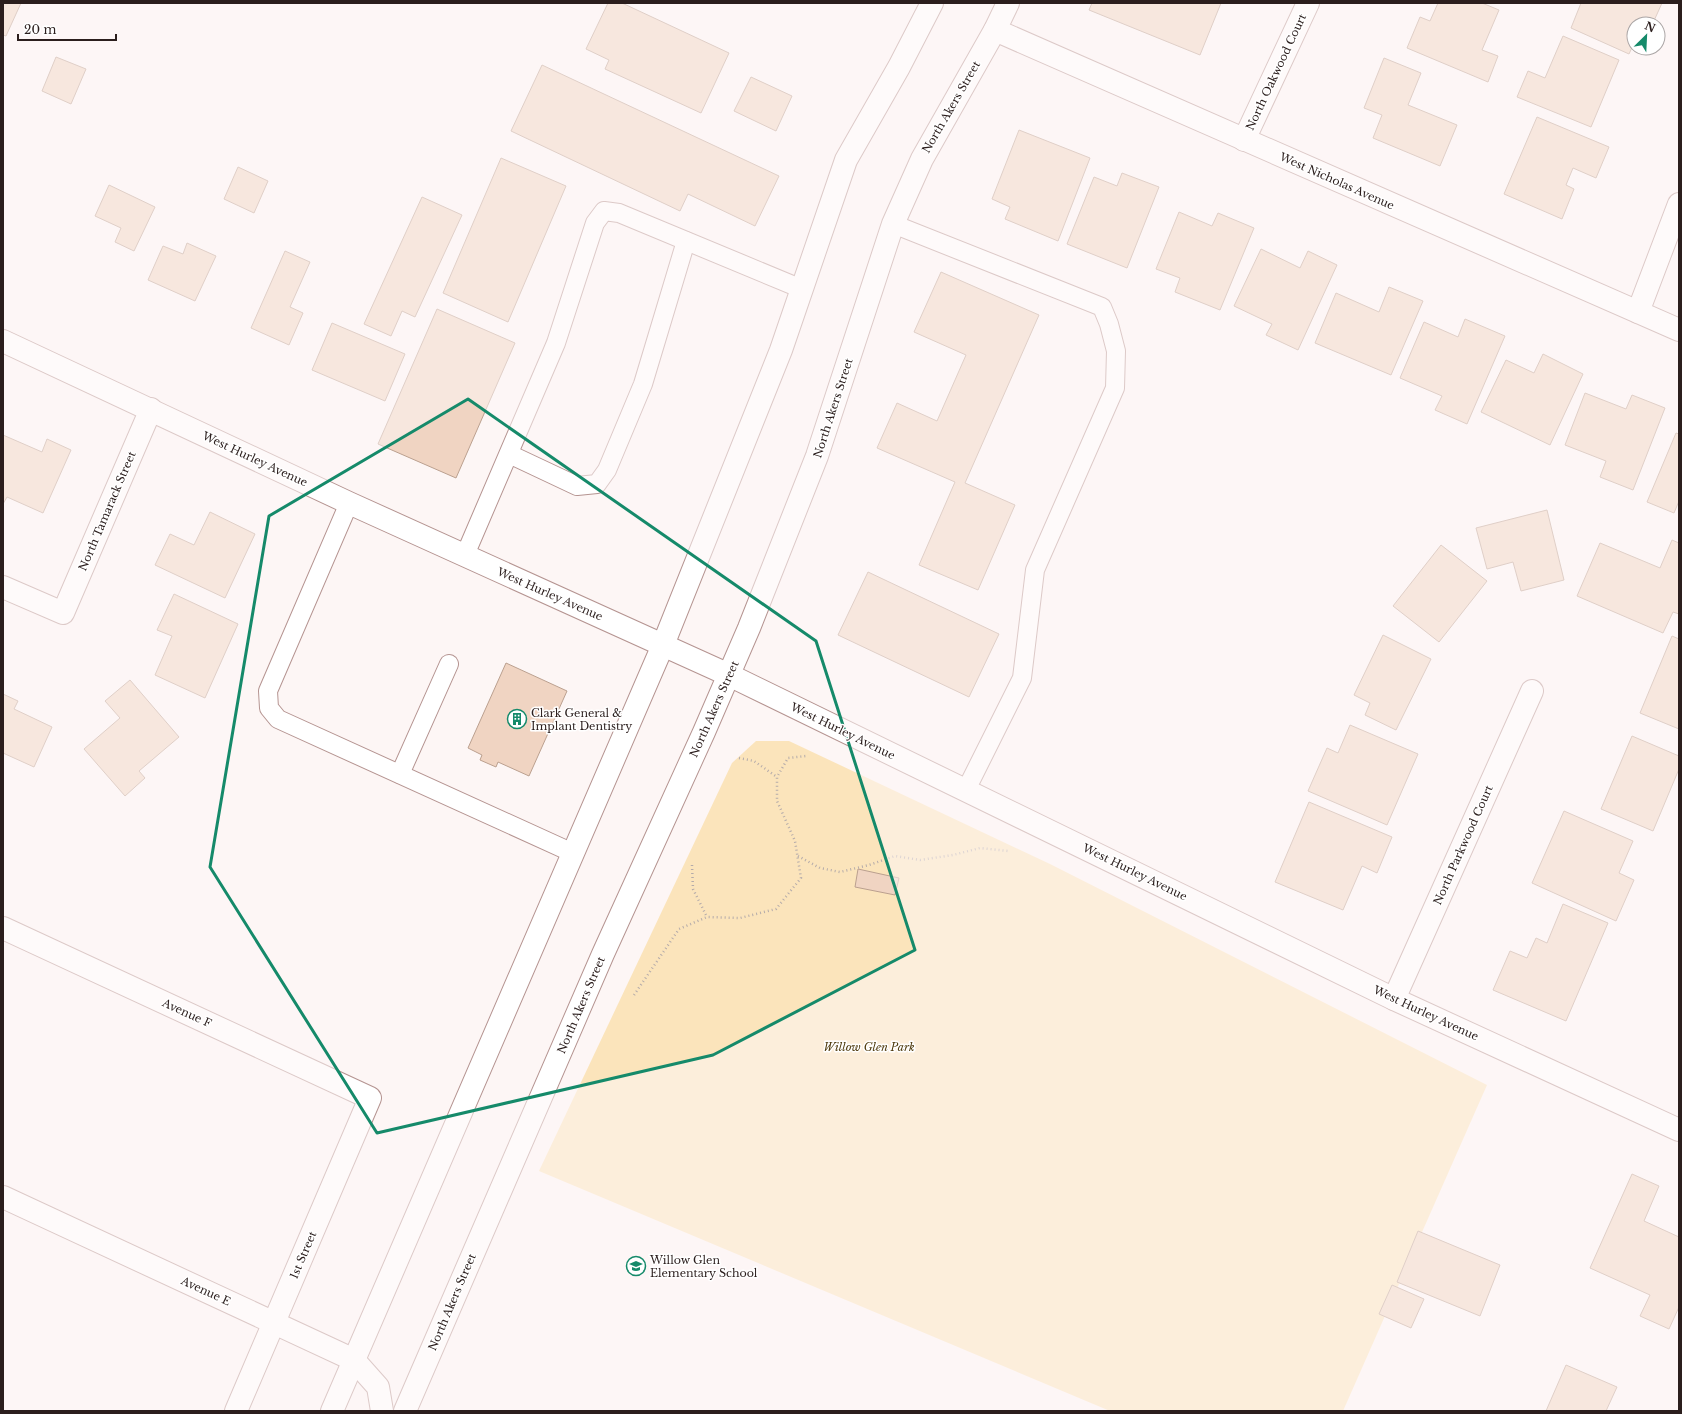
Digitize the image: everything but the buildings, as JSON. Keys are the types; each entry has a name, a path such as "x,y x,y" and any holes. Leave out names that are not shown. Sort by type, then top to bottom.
{"street":[{"path":"332,1411 663,645 780,350 846,160 899,67 932,3"},
{"name":"North Akers Street","path":"405,1411 603,954 729,675 817,456 893,224 922,159 995,30 1008,3"},
{"name":"North Oakwood Court","path":"1244,140 1308,3"},
{"name":"West Nicholas Avenue","path":"995,30 1679,330"},
{"path":"1638,312 1679,204"},
{"name":"West Hurley Avenue","path":"3,341 349,503 729,675 1394,999 1679,1130"},
{"name":"North Tamarack Street","path":"3,587 62,613 151,409"},
{"name":"North Parkwood Court","path":"1394,999 1532,691"},
{"name":"Avenue F","path":"3,928 370,1098"},
{"name":"1st Street","path":"236,1411 370,1098"},
{"name":"Avenue E","path":"3,1197 354,1360 378,1387 382,1411"}],"lane":[{"path":"465,555 556,344 595,223 604,212 619,213 802,289"},
{"path":"893,224 1102,308 1109,324 1116,351 1115,388 1035,570 1022,678 966,790"},
{"path":"509,454 577,486 597,484 607,470 643,384 686,240"},
{"path":"349,503 268,691 270,708 278,719 573,853"},
{"path":"400,774 449,664"}],"path":[{"path":"634,995 679,929 707,917 740,918 776,909 801,878 795,841 777,801 777,777 788,758 806,756"},
{"path":"739,758 754,761 777,777"},
{"path":"798,856 820,868 840,872 869,865 895,856 920,860 953,855 980,848 1008,851"},
{"path":"692,865 693,889 707,917"}],"highlighted area":[{"path":"468,399 816,641 915,950 713,1055 377,1133 210,867 269,516"}],"green space":[{"name":"Willow Glen Park","path":"756,741 789,741 1050,864 1487,1085 1343,1411 1110,1411 539,1171 732,763"}],"place":[{"name":"Clark General & Implant Dentistry","path":"517,719"},
{"name":"Willow Glen Elementary School","path":"636,1266"}]}
